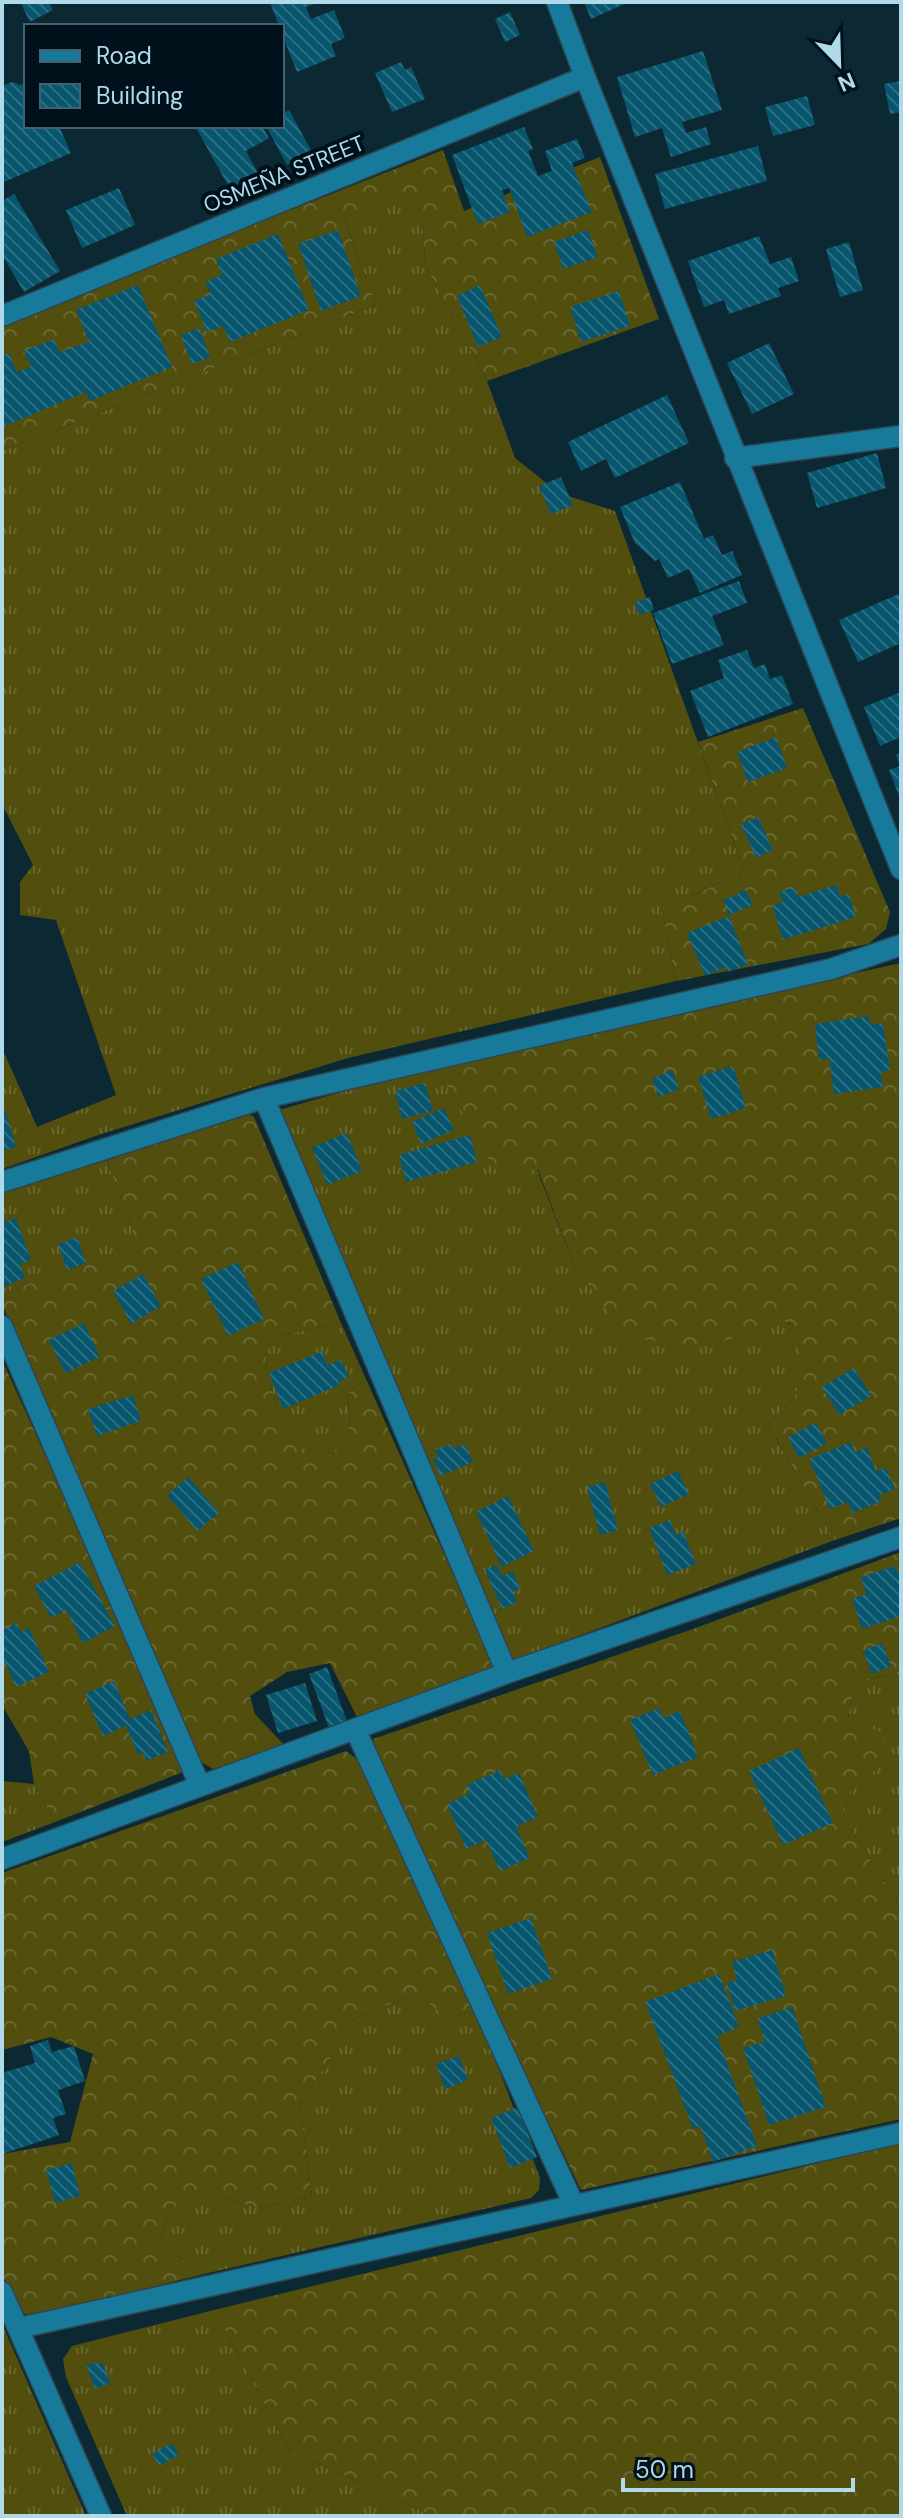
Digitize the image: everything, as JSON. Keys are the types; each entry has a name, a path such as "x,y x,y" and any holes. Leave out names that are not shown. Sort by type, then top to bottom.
{"street":[{"path":"557,2 735,458 901,869"},
{"name":"OSMEÑA STREET","path":"2,316 585,77"},
{"path":"735,458 901,436"},
{"path":"2,1182 264,1098 831,969 901,945"},
{"path":"264,1098 507,1673"},
{"path":"2,1326 200,1786"},
{"path":"2,1859 507,1673 901,1537"},
{"path":"355,1729 574,2205"},
{"path":"19,2328 901,2133"},
{"path":"2,2292 101,2516"}],"green space":[{"path":"443,150 464,211 600,157 659,319 487,381 425,265 423,225 390,197 344,219 376,305 2,451 2,324"},
{"path":"390,196 423,225 425,265 487,381 515,458 559,493 615,511 744,871 662,910 676,981 348,1058 101,1134 2,1169 2,1048 37,1127 116,1095 56,920 20,915 20,882 33,865 2,804 2,451 376,305 344,219"},
{"path":"803,708 890,912 886,929 868,944 676,981 662,910 744,871 698,742"},
{"path":"901,963 901,1518 835,1540 768,1425 793,1399 806,1373 791,1324 773,1318 729,1340 699,1346 626,1337 575,1266 538,1170 494,1169 435,1065"},
{"path":"435,1065 537,1170 575,1266 729,1340 773,1317 792,1325 806,1373 793,1399 768,1425 835,1540 512,1661 279,1110"},
{"path":"243,1111 254,1117 341,1323 270,1337 265,1363 278,1413 309,1464 334,1451 346,1438 350,1421 348,1393 366,1379 494,1666 358,1719 330,1663 287,1672 250,1696 255,1714 286,1747 213,1769 201,1762 2,1304 2,1293 130,1249 135,1238 106,1157"},
{"path":"106,1157 135,1238 130,1250 2,1293 2,1193"},
{"path":"341,1323 366,1379 348,1393 350,1421 346,1439 333,1451 308,1465 278,1413 265,1363 270,1337"},
{"path":"2,1360 187,1766 183,1772 55,1822 34,1784 29,1751 2,1705"},
{"path":"901,1552 901,1671 855,1684 847,1722 882,1732 891,1759 851,1788 843,1816 901,1909 901,2119 581,2190 371,1754 373,1739 693,1629"},
{"path":"901,1671 901,1909 843,1816 851,1788 847,1723 855,1684"},
{"path":"346,1751 363,1764 477,2011 447,2017 416,1994 355,2018 300,2106 312,2197 257,2208 200,2191 169,2212 159,2244 204,2274 36,2316 26,2315 17,2306 2,2274 2,2154 70,2142 93,2054 51,2037 2,2050 2,1873"},
{"path":"2,1781 34,1784 55,1822 2,1842"},
{"path":"416,1994 447,2017 477,2011 540,2178 539,2190 531,2198 204,2274 159,2244 169,2212 200,2191 257,2208 312,2197 300,2106 355,2018"},
{"path":"901,2143 901,2516 433,2516 290,2451 214,2310"},
{"path":"214,2310 290,2451 433,2516 127,2516 66,2377 63,2359 72,2346"},
{"path":"2,2324 86,2516 2,2516"}],"building":[{"path":"20,2 49,2 53,10 30,22"},
{"path":"270,2 320,2 306,7 311,19 334,10 345,38 331,44 336,56 297,72 284,39 284,24 278,24"},
{"path":"584,2 629,2 591,19"},
{"path":"510,12 520,35 505,42 495,19"},
{"path":"703,51 722,110 682,122 686,133 706,127 711,144 671,157 662,128 635,137 617,77"},
{"path":"401,62 405,70 411,67 425,99 392,112 375,73"},
{"path":"901,81 901,112 890,114 884,84"},
{"path":"12,82 24,84 24,128 60,128 71,153 2,183 2,86"},
{"path":"807,96 815,125 773,136 765,107"},
{"path":"289,110 312,152 287,165 267,128 284,128 284,113"},
{"path":"524,127 533,149 528,151 538,176 552,171 545,151 577,139 585,158 572,163 592,212 527,237 509,188 502,190 510,212 478,224 452,155"},
{"path":"196,128 263,128 269,138 246,151 258,173 230,189"},
{"path":"758,146 767,181 665,209 655,174"},
{"path":"119,188 135,225 82,248 66,210"},
{"path":"14,194 60,271 24,292 2,255 2,201"},
{"path":"338,230 361,296 321,311 298,244"},
{"path":"588,230 598,257 563,269 554,242"},
{"path":"278,234 309,310 230,342 223,326 207,332 194,301 211,294 205,282 222,275 216,259"},
{"path":"759,236 770,264 791,257 799,281 778,288 781,296 729,314 724,300 704,307 688,261"},
{"path":"849,242 863,290 840,297 826,249"},
{"path":"138,285 172,367 90,401 86,392 2,427 2,356 9,353 17,372 31,367 24,351 54,339 59,352 89,342 76,310"},
{"path":"480,285 502,337 478,347 457,296"},
{"path":"619,291 630,326 581,342 570,307"},
{"path":"199,328 210,357 192,364 181,335"},
{"path":"769,343 794,394 752,414 727,363"},
{"path":"667,395 689,443 615,478 606,459 581,471 568,442"},
{"path":"877,453 886,488 817,508 807,473"},
{"path":"561,477 573,505 551,514 539,486"},
{"path":"680,482 704,539 713,535 722,555 732,551 742,575 700,593 689,569 668,578 659,559 655,561 635,543 620,507"},
{"path":"739,581 747,603 712,616 724,645 672,664 653,613"},
{"path":"901,593 901,643 858,662 839,620"},
{"path":"650,597 654,610 639,615 635,602"},
{"path":"747,650 754,668 765,664 770,679 782,675 793,704 708,737 690,691 724,678 718,660"},
{"path":"901,692 901,737 880,746 864,707"},
{"path":"776,737 787,768 748,782 737,752"},
{"path":"901,753 901,801 889,770 900,766 896,755"},
{"path":"758,817 773,850 756,858 741,824"},
{"path":"837,885 840,897 849,894 856,917 783,940 772,905 783,902 779,892 795,887 798,897"},
{"path":"746,890 753,905 729,915 723,900"},
{"path":"729,916 748,964 728,972 726,967 705,976 687,933"},
{"path":"869,1016 870,1025 883,1023 890,1070 881,1072 883,1087 834,1094 829,1058 819,1060 815,1024"},
{"path":"733,1066 746,1108 711,1119 698,1077"},
{"path":"672,1070 679,1089 659,1097 652,1079"},
{"path":"425,1083 433,1111 402,1119 395,1091"},
{"path":"2,1100 16,1147 2,1151"},
{"path":"444,1108 454,1130 421,1144 412,1122"},
{"path":"347,1133 362,1171 327,1185 312,1147"},
{"path":"470,1135 477,1162 406,1182 399,1155"},
{"path":"16,1218 31,1260 20,1264 25,1278 2,1287 2,1223"},
{"path":"77,1237 86,1263 67,1270 58,1244"},
{"path":"238,1262 264,1319 228,1336 201,1279"},
{"path":"143,1274 161,1306 131,1324 113,1291"},
{"path":"84,1323 100,1357 65,1373 49,1340"},
{"path":"322,1351 327,1365 341,1360 349,1377 338,1382 340,1385 283,1409 269,1373"},
{"path":"854,1368 871,1396 839,1415 822,1387"},
{"path":"133,1395 141,1421 97,1436 88,1409"},
{"path":"816,1423 827,1443 799,1458 788,1437"},
{"path":"851,1442 855,1452 867,1447 876,1471 886,1468 895,1489 879,1495 882,1501 852,1513 848,1502 830,1509 809,1459"},
{"path":"450,1444 452,1449 465,1444 473,1462 440,1476 433,1459 438,1457 435,1450"},
{"path":"678,1471 689,1494 661,1507 650,1484"},
{"path":"188,1477 219,1513 197,1531 167,1495"},
{"path":"605,1482 618,1530 600,1535 587,1487"},
{"path":"508,1496 534,1551 502,1567 476,1512"},
{"path":"670,1520 676,1535 683,1531 696,1564 667,1575 649,1528"},
{"path":"80,1562 115,1626 83,1643 66,1610 51,1618 34,1586"},
{"path":"497,1565 502,1576 513,1571 520,1589 513,1592 517,1602 502,1609 485,1570"},
{"path":"894,1566 897,1572 901,1571 901,1616 862,1629 852,1599 866,1594 861,1577"},
{"path":"17,1623 21,1632 29,1628 49,1672 16,1687 2,1656 2,1630"},
{"path":"882,1643 891,1666 872,1674 863,1651"},
{"path":"327,1667 347,1721 329,1728 309,1674"},
{"path":"114,1681 130,1719 151,1710 168,1752 146,1761 143,1752 138,1755 126,1726 103,1736 85,1694"},
{"path":"305,1683 317,1721 278,1733 266,1695"},
{"path":"659,1708 663,1718 680,1711 698,1757 653,1775 630,1720"},
{"path":"799,1748 833,1823 783,1845 749,1771"},
{"path":"501,1770 504,1779 519,1773 538,1817 516,1827 530,1858 500,1871 486,1840 466,1849 447,1804 470,1793 466,1785"},
{"path":"531,1918 552,1979 508,1994 487,1933"},
{"path":"772,1950 786,1996 735,2011 727,1983 737,1980 732,1962"},
{"path":"719,1974 739,2027 717,2036 757,2146 713,2162 700,2126 693,2129 645,2002"},
{"path":"792,2007 826,2107 769,2125 743,2048 765,2041 757,2019"},
{"path":"48,2040 52,2052 74,2046 85,2081 58,2090 66,2114 53,2118 59,2135 2,2154 2,2073 35,2063 30,2046"},
{"path":"459,2056 468,2080 445,2089 436,2064"},
{"path":"518,2107 537,2157 510,2168 491,2118"},
{"path":"72,2163 80,2196 55,2203 46,2170"},
{"path":"103,2363 110,2383 95,2389 86,2364"},
{"path":"172,2443 179,2455 159,2466 152,2454"}]}
